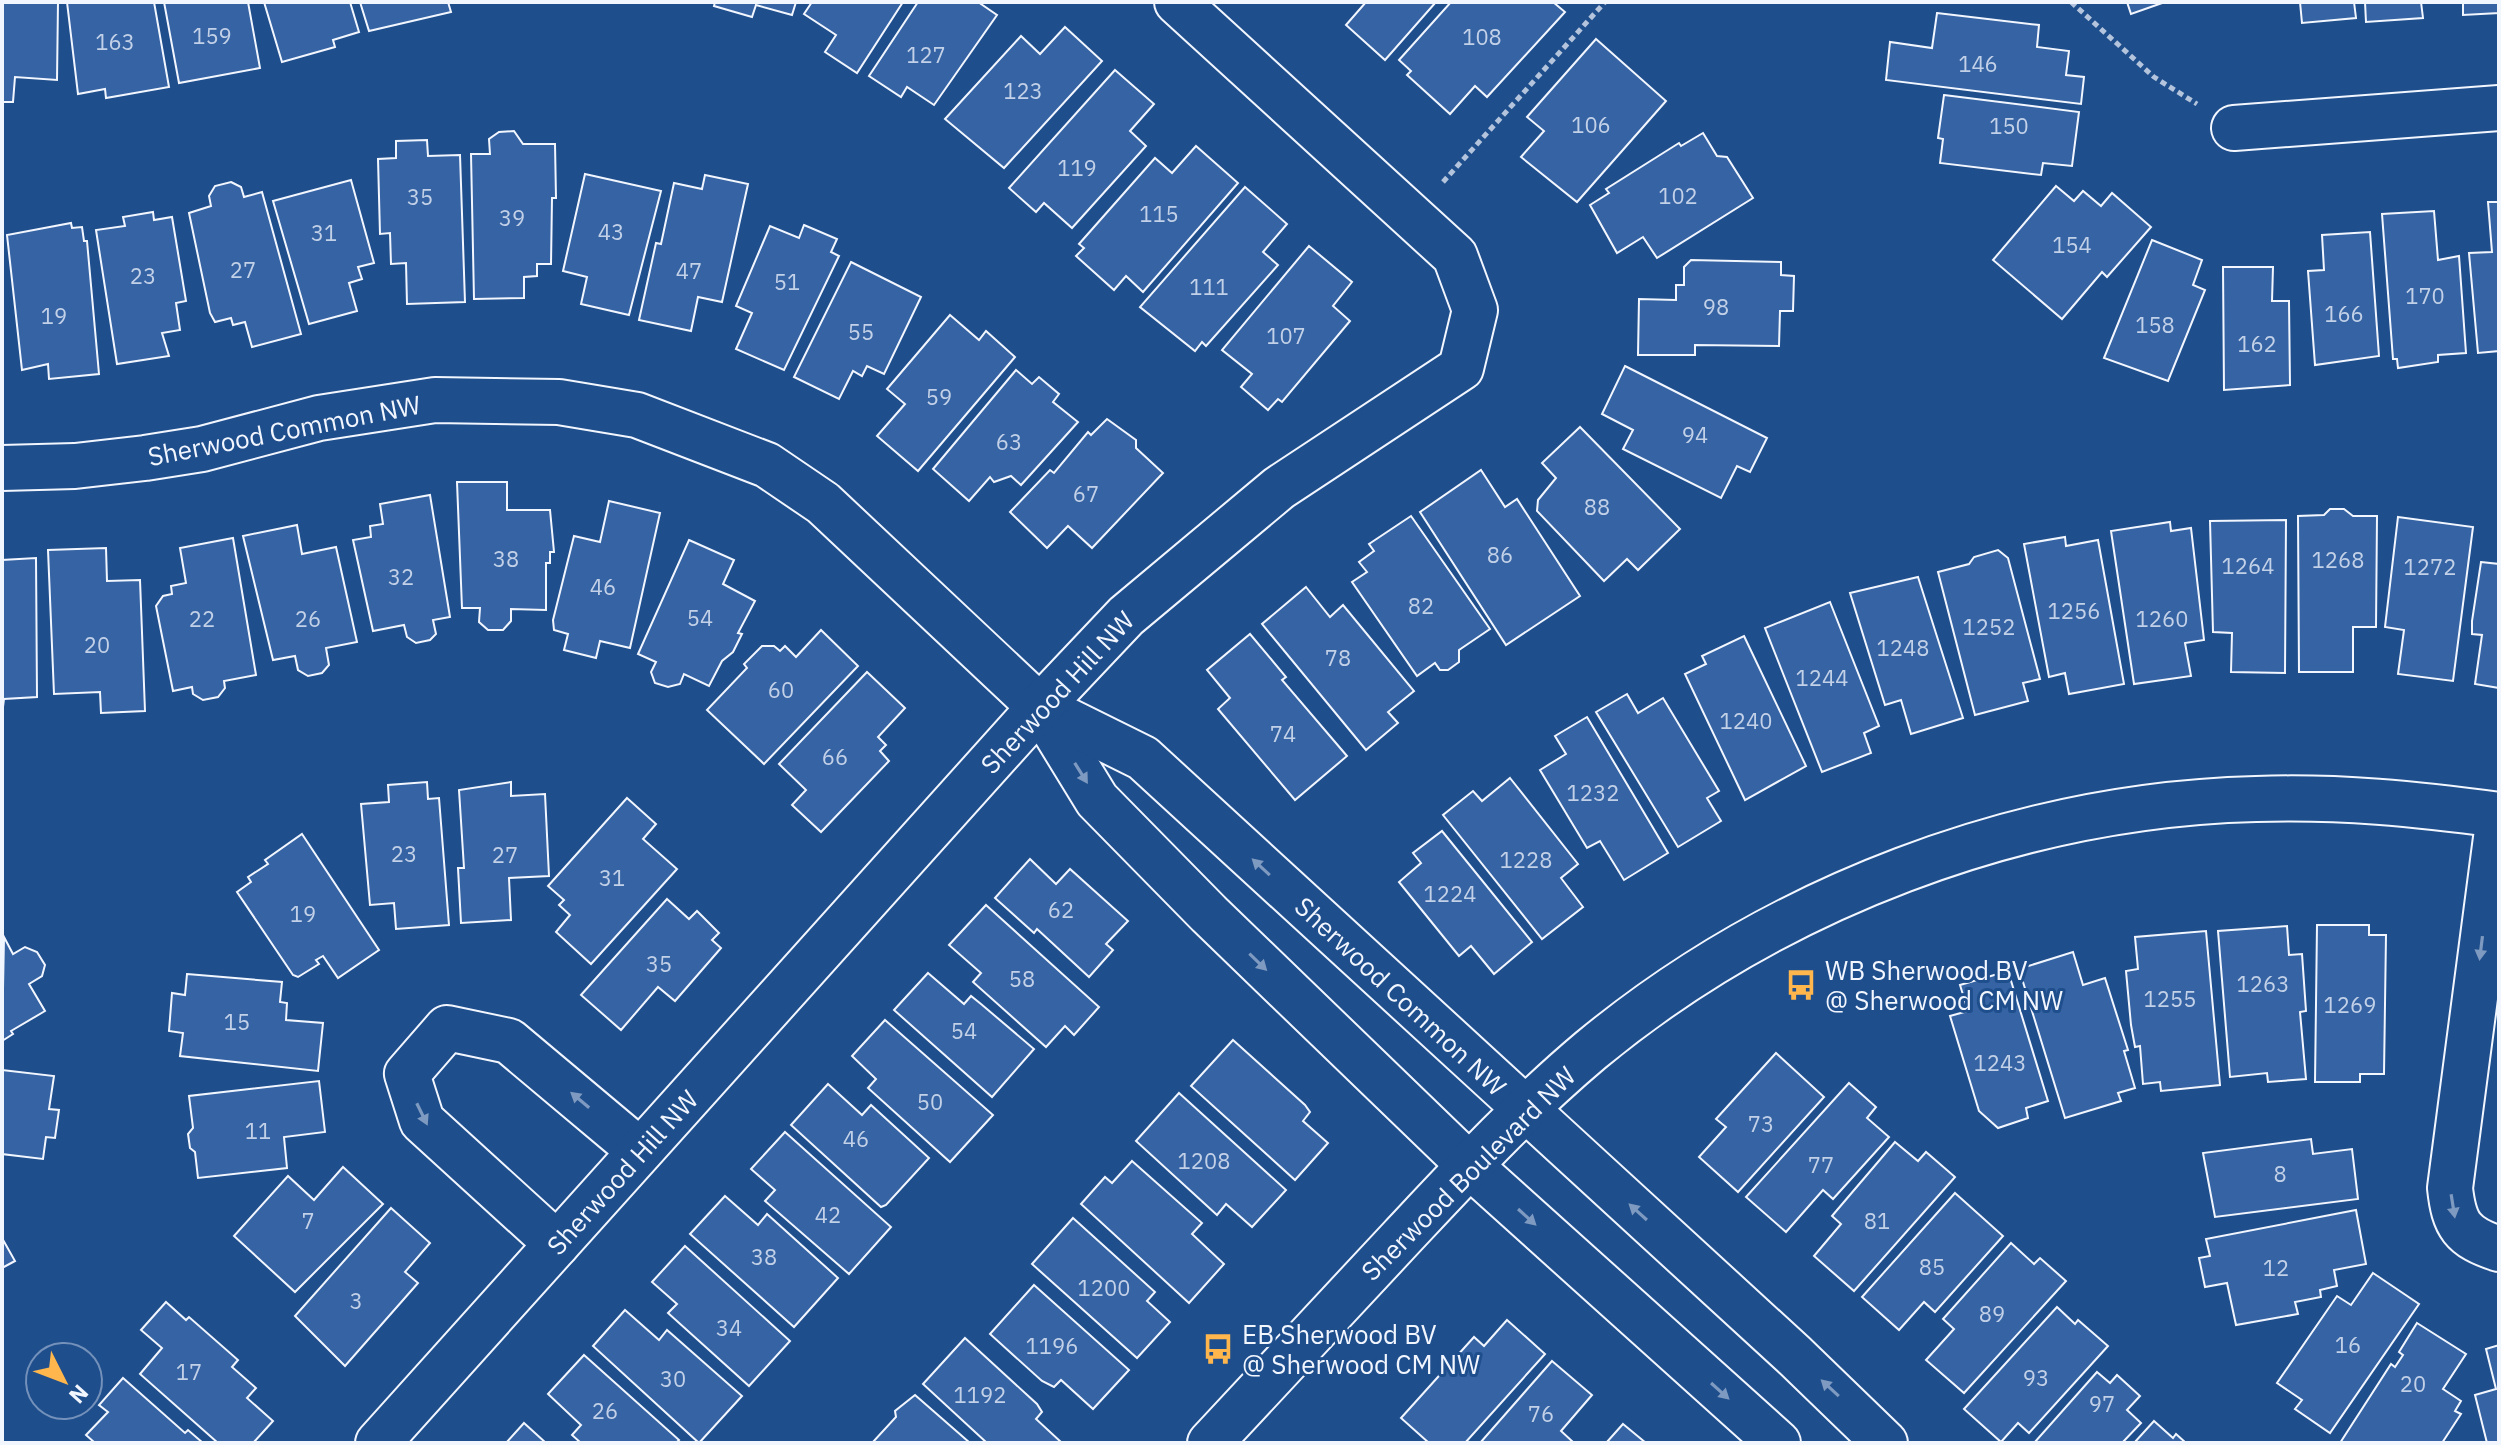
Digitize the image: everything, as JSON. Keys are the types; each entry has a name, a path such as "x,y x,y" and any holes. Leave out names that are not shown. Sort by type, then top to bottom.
{"street":[{"name":"Sherwood Hill NW","path":"378,1443 1040,707 1126,616 1279,488 1461,368 1475,310 1455,256 1414,215 1177,2"},
{"path":"2234,128 2499,108"},
{"name":"Sherwood Common NW","path":"2,468 75,466 159,456 319,418 435,400 559,402 637,415 767,465 823,503 1040,707 1097,800 1209,914 1469,1165 1778,1443"},
{"name":"Sherwood Common NW","path":"1040,707 1143,758 1817,1376 1885,1443"},
{"name":"Sherwood Boulevard NW","path":"1210,1443 1469,1165 1524,1109 1593,1049 1641,1012 1743,946 1851,892 1994,841 2082,819 2172,805 2254,799 2336,798 2417,804 2499,815"},
{"path":"2499,815 2450,1188 2453,1218 2470,1238 2499,1249"},
{"path":"557,1244 422,1121 407,1074 447,1028 509,1041 640,1151"}],"path":[{"path":"1414,215 1605,2"},
{"path":"2071,2 2154,77 2234,128"}],"building":[{"path":"2,2 58,2 57,80 15,77 13,102 2,102"},
{"path":"67,2 154,2 169,87 106,98 105,89 78,94"},
{"path":"164,2 248,2 260,68 179,83"},
{"path":"264,2 350,2 359,32 333,40 335,47 282,62"},
{"path":"360,2 448,2 451,12 369,31"},
{"path":"715,2 796,2 792,15 756,5 752,17 714,6"},
{"path":"812,2 903,2 857,73 825,52 836,35 804,14"},
{"path":"918,2 978,2 997,15 934,105 907,87 901,97 869,76"},
{"path":"1366,2 1436,2 1385,60 1346,25"},
{"path":"1451,2 1553,2 1565,12 1487,97 1475,86 1450,114 1407,75 1411,71 1399,60"},
{"path":"2127,2 2165,2 2131,14"},
{"path":"2300,2 2354,2 2356,18 2302,23"},
{"path":"2365,2 2421,2 2423,18 2366,22"},
{"path":"2463,2 2499,2 2499,13 2463,15"},
{"path":"1937,13 2039,25 2037,47 2069,51 2066,75 2084,77 2081,104 1886,80 1890,42 1932,48"},
{"path":"1065,27 1102,61 1004,168 945,119 1021,36 1040,54"},
{"path":"1596,39 1666,101 1577,202 1521,157 1544,131 1527,117"},
{"path":"1115,70 1154,104 1130,131 1146,146 1072,228 1044,203 1036,212 1009,188"},
{"path":"1944,95 2079,112 2072,166 2043,163 2041,175 1940,163 1943,139 1938,138"},
{"path":"514,131 523,144 555,144 556,198 552,198 551,264 537,264 537,276 524,277 524,298 474,299 471,154 490,154 489,139 499,132"},
{"path":"1703,133 1717,156 1727,157 1753,198 1657,258 1643,237 1617,253 1590,205 1609,193 1606,189 1679,143 1681,146"},
{"path":"427,140 428,156 460,155 465,302 407,304 406,263 391,264 390,233 380,234 378,159 396,158 396,141"},
{"path":"1196,146 1238,183 1143,292 1126,276 1114,290 1076,256 1084,248 1079,244 1155,158 1172,173"},
{"path":"585,174 661,191 629,315 581,304 587,277 563,271"},
{"path":"705,175 748,184 722,302 698,297 691,331 639,320 656,243 661,244 674,183 702,189"},
{"path":"351,180 374,263 358,267 362,279 349,283 357,311 309,324 273,201"},
{"path":"231,182 241,187 244,197 262,192 301,334 252,347 245,322 233,325 231,318 215,322 210,313 189,213 211,206 209,196 215,186"},
{"path":"2056,186 2074,201 2083,191 2101,206 2112,193 2151,227 2107,277 2102,272 2062,319 1993,260"},
{"path":"1245,187 1287,224 1263,252 1278,265 1206,346 1202,342 1195,351 1140,307"},
{"path":"2488,202 2499,202 2499,351 2478,353 2469,253 2492,252"},
{"path":"2434,211 2438,260 2459,256 2466,353 2438,355 2438,362 2398,368 2397,359 2393,359 2382,214"},
{"path":"153,212 154,220 172,217 186,301 176,303 180,330 162,333 169,356 117,364 96,230 125,226 123,217"},
{"path":"71,223 72,228 82,227 84,241 87,241 99,374 49,379 48,364 22,370 7,235"},
{"path":"804,225 837,239 831,252 839,256 784,370 736,349 752,313 736,306 770,226 799,238"},
{"path":"2370,232 2379,356 2315,365 2308,271 2324,270 2322,235"},
{"path":"2152,240 2202,260 2193,285 2205,290 2168,381 2104,358"},
{"path":"1309,246 1352,282 1333,306 1350,321 1282,402 1278,399 1268,410 1241,387 1252,374 1222,350"},
{"path":"1691,260 1781,262 1781,275 1794,276 1793,311 1780,311 1779,346 1695,345 1695,355 1638,355 1639,299 1676,300 1676,285 1684,285 1684,267"},
{"path":"851,262 921,297 884,374 867,366 862,376 853,371 839,399 794,377"},
{"path":"2223,267 2273,267 2272,301 2289,301 2290,385 2224,390"},
{"path":"950,315 979,340 986,331 1015,357 918,471 877,436 905,404 887,389"},
{"path":"1625,366 1767,438 1750,472 1737,466 1721,498 1623,449 1633,430 1602,414"},
{"path":"1016,370 1032,384 1039,377 1059,394 1053,402 1078,422 1021,485 1011,476 994,482 990,477 969,501 933,469"},
{"path":"1107,419 1136,440 1136,448 1163,473 1092,548 1068,526 1047,548 1010,512 1050,470 1054,473 1088,432 1091,435"},
{"path":"1580,427 1680,529 1638,570 1627,559 1604,581 1537,511 1538,500 1556,478 1542,463"},
{"path":"1481,470 1505,507 1517,499 1580,596 1506,645 1420,512"},
{"path":"457,482 507,482 507,510 550,510 554,552 550,552 550,563 546,563 546,610 511,609 511,621 503,630 488,630 479,622 480,608 462,608"},
{"path":"430,495 450,617 433,620 436,634 430,640 416,643 407,637 404,625 373,631 353,540 371,537 370,526 383,524 380,504"},
{"path":"609,501 660,513 630,648 600,641 596,658 564,650 568,634 554,630 553,620 574,536 600,542"},
{"path":"2330,509 2344,509 2353,516 2377,516 2376,627 2353,627 2353,672 2299,672 2298,516 2324,515"},
{"path":"1411,516 1490,629 1459,650 1459,662 1448,670 1440,670 1435,663 1417,676 1352,582 1367,572 1359,562 1374,551 1369,544"},
{"path":"2398,517 2473,527 2453,681 2398,674 2404,630 2385,627"},
{"path":"2286,520 2285,673 2231,672 2232,633 2213,632 2210,521"},
{"path":"2170,522 2171,531 2191,528 2204,640 2185,643 2191,676 2134,684 2111,531"},
{"path":"297,525 302,554 336,547 357,642 326,648 329,665 322,673 308,676 298,670 295,656 273,660 243,536"},
{"path":"2065,537 2066,546 2098,540 2124,684 2069,694 2065,673 2049,677 2024,544"},
{"path":"233,538 256,675 224,681 225,688 218,697 203,700 193,694 192,687 173,691 156,606 163,596 172,594 171,586 186,583 180,548"},
{"path":"689,540 734,560 723,584 755,601 738,633 742,634 733,652 722,661 709,686 684,674 680,684 668,687 655,683 651,672 656,662 638,654"},
{"path":"106,548 107,581 140,580 145,711 101,713 100,692 54,694 48,550"},
{"path":"1998,550 2008,558 2040,679 2023,683 2028,701 1975,715 1938,572 1969,564 1974,557"},
{"path":"36,558 37,697 4,699 2,715 2,560"},
{"path":"2481,562 2499,564 2499,688 2475,684 2482,635 2472,634 2472,621"},
{"path":"1918,577 1963,718 1911,734 1901,700 1885,705 1850,593"},
{"path":"1306,587 1330,617 1343,605 1414,691 1388,712 1398,723 1366,750 1262,624"},
{"path":"1830,602 1879,726 1864,733 1871,753 1822,772 1765,628"},
{"path":"821,630 858,666 764,764 707,710 747,668 744,664 762,646 774,646 780,651 785,646 796,657"},
{"path":"1250,634 1286,677 1282,680 1347,756 1295,800 1218,709 1230,698 1207,670"},
{"path":"1744,636 1806,766 1745,800 1685,674 1706,664 1702,656"},
{"path":"867,672 905,708 878,737 886,745 880,751 889,761 821,832 792,805 806,790 779,764"},
{"path":"1627,694 1638,713 1663,698 1719,791 1707,798 1721,821 1678,847 1596,712"},
{"path":"1587,717 1668,853 1624,880 1600,841 1587,848 1540,770 1566,754 1555,736"},
{"path":"1510,778 1578,864 1561,878 1583,907 1542,939 1443,815 1473,791 1482,801"},
{"path":"427,782 428,799 439,798 449,925 396,929 394,903 370,905 361,804 389,802 388,785"},
{"path":"511,782 511,796 545,794 549,876 509,878 511,920 461,923 458,868 464,868 459,790"},
{"path":"627,798 656,824 643,839 677,869 591,964 556,932 570,915 559,905 564,900 548,886"},
{"path":"1442,831 1532,942 1494,974 1471,946 1459,956 1399,882 1421,863 1413,853"},
{"path":"302,834 379,950 338,978 323,956 316,960 319,964 298,977 293,975 237,892 251,882 248,877 268,864 265,860"},
{"path":"1030,859 1056,884 1070,869 1128,921 1106,944 1113,950 1089,977 1037,929 1034,933 995,898"},
{"path":"667,899 689,919 697,911 719,933 712,940 721,948 675,1001 658,987 621,1030 581,995"},
{"path":"986,905 1099,1007 1074,1035 1065,1026 1046,1047 973,982 981,973 949,945"},
{"path":"2317,925 2369,925 2369,935 2386,935 2384,1074 2360,1074 2360,1082 2315,1082"},
{"path":"2287,926 2289,955 2302,954 2306,1011 2300,1012 2306,1079 2268,1082 2267,1073 2230,1077 2218,931"},
{"path":"2206,931 2220,1085 2161,1091 2160,1082 2143,1084 2140,1046 2135,1047 2131,1025 2126,971 2138,969 2135,937"},
{"path":"4,937 13,954 25,947 37,952 45,965 42,976 29,984 45,1011 11,1031 13,1034 2,1041"},
{"path":"2073,952 2083,985 2105,978 2128,1050 2124,1051 2135,1088 2118,1093 2121,1101 2065,1118 2019,969"},
{"path":"2008,971 2048,1101 2026,1108 2028,1118 1998,1128 1979,1111 1950,1016 1968,1011 1960,985"},
{"path":"928,973 964,1004 971,996 1034,1049 992,1097 894,1010"},
{"path":"187,974 282,982 280,1002 287,1003 286,1020 323,1023 318,1071 180,1056 183,1033 169,1031 172,993 185,995"},
{"path":"885,1020 993,1115 950,1162 868,1088 876,1079 852,1056"},
{"path":"1233,1040 1305,1105 1310,1112 1303,1121 1328,1143 1295,1180 1191,1086"},
{"path":"1776,1053 1824,1097 1738,1192 1699,1157 1726,1127 1716,1119"},
{"path":"2,1070 54,1076 49,1109 59,1110 55,1138 46,1137 43,1159 2,1154"},
{"path":"319,1081 325,1132 284,1137 287,1168 198,1178 195,1152 190,1148 188,1134 193,1128 189,1096"},
{"path":"1849,1083 1876,1107 1867,1118 1889,1137 1833,1199 1823,1190 1786,1232 1746,1197"},
{"path":"828,1084 862,1115 871,1105 929,1158 886,1205 881,1207 791,1125"},
{"path":"1179,1093 1286,1190 1252,1227 1226,1204 1217,1215 1136,1141"},
{"path":"785,1132 891,1227 849,1274 765,1201 775,1190 751,1169"},
{"path":"2311,1139 2313,1154 2352,1149 2358,1199 2215,1217 2203,1153"},
{"path":"1895,1142 1918,1161 1926,1152 1955,1177 1854,1291 1814,1256 1841,1224 1832,1216"},
{"path":"1132,1161 1202,1223 1192,1234 1224,1264 1189,1303 1081,1204 1105,1177 1112,1183"},
{"path":"343,1167 383,1204 295,1292 234,1236 288,1176 314,1200"},
{"path":"1955,1193 2003,1236 1935,1312 1924,1302 1899,1330 1862,1297"},
{"path":"725,1196 758,1225 767,1214 838,1278 794,1327 690,1234"},
{"path":"391,1208 430,1243 405,1272 418,1283 345,1366 295,1316"},
{"path":"2356,1210 2366,1264 2334,1270 2337,1286 2320,1290 2321,1297 2295,1302 2298,1314 2236,1325 2227,1283 2205,1287 2199,1258 2210,1256 2206,1239"},
{"path":"1073,1218 1155,1292 1147,1301 1170,1322 1137,1358 1032,1264"},
{"path":"2,1238 15,1261 2,1268"},
{"path":"2011,1243 2034,1264 2040,1258 2066,1281 1964,1393 1926,1360 1954,1329 1943,1319"},
{"path":"685,1246 790,1341 749,1386 668,1313 677,1304 652,1282"},
{"path":"2373,1273 2419,1304 2330,1433 2295,1409 2302,1400 2277,1383 2337,1296 2351,1305"},
{"path":"1034,1285 1129,1370 1093,1409 1061,1380 1054,1387 1042,1381 990,1334"},
{"path":"166,1302 186,1320 189,1317 238,1360 232,1367 256,1388 247,1398 273,1421 253,1443 218,1443 140,1374 162,1348 141,1330"},
{"path":"2057,1307 2075,1324 2078,1320 2108,1346 2029,1433 2018,1423 2001,1442 1964,1409"},
{"path":"625,1310 659,1340 667,1330 742,1396 699,1443 593,1346"},
{"path":"1507,1320 1545,1354 1465,1443 1429,1443 1401,1418 1474,1337 1484,1346"},
{"path":"2417,1323 2466,1354 2443,1389 2461,1401 2455,1411 2461,1414 2442,1443 2340,1443 2391,1364 2395,1367 2403,1355 2399,1352"},
{"path":"965,1338 1037,1404 1042,1412 1036,1419 1062,1443 987,1443 923,1384"},
{"path":"2499,1345 2499,1443 2487,1443 2475,1395 2496,1389 2486,1349"},
{"path":"584,1355 679,1440 676,1443 581,1443 572,1435 581,1425 548,1394"},
{"path":"1552,1361 1592,1395 1561,1431 1573,1442 1480,1443"},
{"path":"2097,1372 2110,1383 2117,1375 2140,1396 2127,1410 2141,1423 2122,1443 2034,1443"},
{"path":"123,1378 185,1433 188,1430 203,1443 95,1443 86,1435 99,1421 104,1421 108,1412 104,1409 104,1399"},
{"path":"915,1395 970,1443 872,1443 896,1417 895,1411"},
{"path":"2154,1421 2173,1438 2176,1434 2186,1443 2134,1443"},
{"path":"524,1423 546,1443 506,1443"},
{"path":"1623,1424 1646,1443 1606,1443"}],"place":[{"name":"WB Sherwood BV @ Sherwood CM NW","path":"1801,985"},
{"name":"EB Sherwood BV @ Sherwood CM NW","path":"1218,1349"}]}
